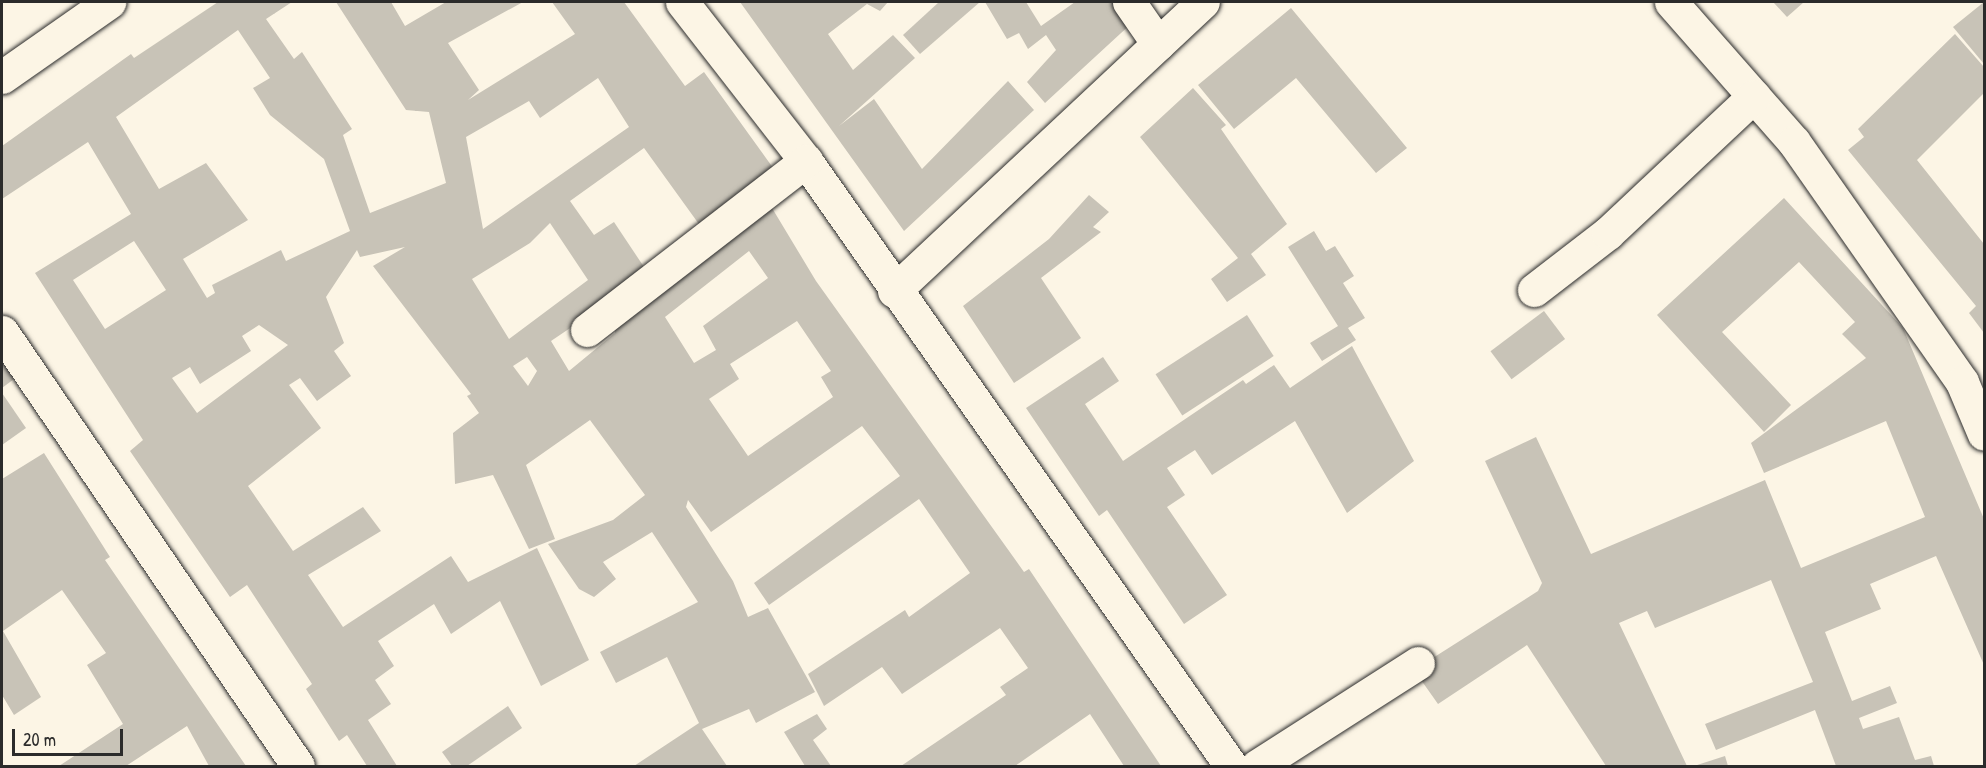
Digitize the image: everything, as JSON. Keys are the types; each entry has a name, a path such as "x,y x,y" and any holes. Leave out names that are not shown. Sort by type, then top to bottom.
{"street":[{"path":"2,77 109,2"},
{"path":"682,2 806,161 894,291 1231,766"},
{"path":"1129,2 1158,44"},
{"path":"894,291 1203,2"},
{"path":"1671,2 1794,142 1973,379 1984,434"},
{"path":"1534,290 1608,233 1754,96"},
{"path":"587,330 806,161"},
{"path":"2,332 298,766"},
{"path":"1257,766 1418,663"}],"building":[{"path":"218,2 292,2 266,19 294,59 302,52 352,129 343,135 370,213 446,183 429,112 406,110 336,2 391,2 405,26 446,2 523,2 448,43 479,90 468,100 575,34 552,2 624,2 685,86 704,72 776,172 701,227 644,148 570,201 594,235 614,222 646,270 628,289 551,341 569,371 615,333 614,318 769,203 816,281 1024,572 1029,569 1161,766 1124,766 1090,714 1015,766 901,766 1006,695 1000,687 1028,668 1000,628 902,694 882,667 824,706 808,674 905,610 909,617 970,573 919,499 769,605 754,583 900,476 862,426 711,532 688,500 686,507 733,581 748,617 768,608 815,692 756,723 749,709 702,729 727,766 634,766 699,723 667,657 616,683 600,652 698,602 652,532 603,562 616,579 594,597 579,589 548,544 613,520 645,495 590,420 526,465 555,539 529,549 493,475 455,484 453,433 479,413 467,396 471,394 373,266 405,247 360,257 357,250 326,297 344,343 334,351 351,376 317,401 300,378 289,385 321,428 248,486 293,551 363,507 381,531 308,575 343,627 451,556 468,582 537,548 589,660 541,686 500,601 451,634 434,604 378,641 394,666 375,680 391,704 368,720 397,766 367,766 347,735 339,741 306,689 312,684 247,585 230,597 130,451 143,440 35,273 131,214 88,142 2,199 2,146 131,54 134,58","holes":["238,30 270,78 253,88 270,115 324,159 350,231 286,261 281,250 212,285 215,293 207,298 183,259 248,220 206,163 159,189 116,117","598,78 629,127 483,229 466,137 529,101 540,118","550,223 588,280 509,339 472,279 530,243","134,241 166,290 105,329 73,280","749,251 768,278 703,326 716,350 694,363 665,317","797,321 831,371 821,377 833,397 748,456 709,399 739,379 730,364","259,325 288,345 197,413 172,378 190,367 200,384 251,351 242,336","527,357 537,371 528,386 513,366"]},
{"path":"740,2 888,2 880,11 867,4 828,34 853,70 893,35 915,58 839,126 874,99 922,169 1008,81 1034,110 904,231"},
{"path":"939,2 980,2 920,54 903,35"},
{"path":"985,2 1026,2 1041,26 1075,2 1119,2 1133,22 1045,103 1027,82 1056,50 1046,35 1028,49 1019,33 1007,39"},
{"path":"1773,2 1804,2 1787,17"},
{"path":"1984,2 1984,64 1953,27"},
{"path":"1291,8 1407,148 1376,173 1296,78 1234,129 1198,85"},
{"path":"1955,34 1984,67 1984,93 1917,160 1984,244 1984,333 1969,313 1976,306 1848,150 1864,137 1858,129"},
{"path":"1193,88 1226,125 1221,129 1287,224 1251,254 1266,275 1227,302 1211,279 1238,258 1140,137"},
{"path":"1089,195 1109,212 1093,227 1101,232 1041,278 1081,338 1014,383 963,306 1049,239"},
{"path":"1784,198 1903,328 1984,519 1984,665 1936,556 1870,584 1881,609 1825,632 1852,701 1890,686 1897,703 1859,718 1863,729 1899,717 1915,760 1931,756 1934,766 1836,766 1815,710 1716,750 1705,724 1813,682 1771,580 1655,628 1647,611 1619,623 1687,766 1606,766 1527,645 1438,704 1414,670 1538,591 1542,583 1485,461 1536,437 1591,554 1765,480 1801,568 1925,517 1886,421 1764,473 1751,443 1866,358 1842,334 1855,322 1799,262 1722,332 1791,405 1764,432 1657,315"},
{"path":"1314,231 1326,251 1335,246 1354,276 1343,283 1365,318 1348,328 1356,340 1322,361 1310,343 1338,326 1288,247"},
{"path":"1544,311 1565,339 1512,379 1490,351"},
{"path":"1247,315 1274,356 1182,415 1156,374"},
{"path":"1352,346 1414,461 1347,513 1295,421 1212,475 1195,450 1167,468 1185,495 1167,507 1227,595 1184,624 1107,510 1099,516 1026,408 1103,357 1119,381 1085,404 1123,461 1243,380 1246,384 1274,365 1290,388"},
{"path":"2,361 14,379 2,388"},
{"path":"2,393 26,428 2,445"},
{"path":"44,453 110,557 105,560 246,766 209,766 187,726 126,766 59,766 123,724 87,665 106,653 62,590 3,631 41,697 14,715 2,695 2,479"},
{"path":"508,706 522,728 467,766 452,766 442,752"},
{"path":"817,714 827,729 813,740 831,766 805,766 784,732"},
{"path":"1725,756 1728,766 1694,766"}]}
